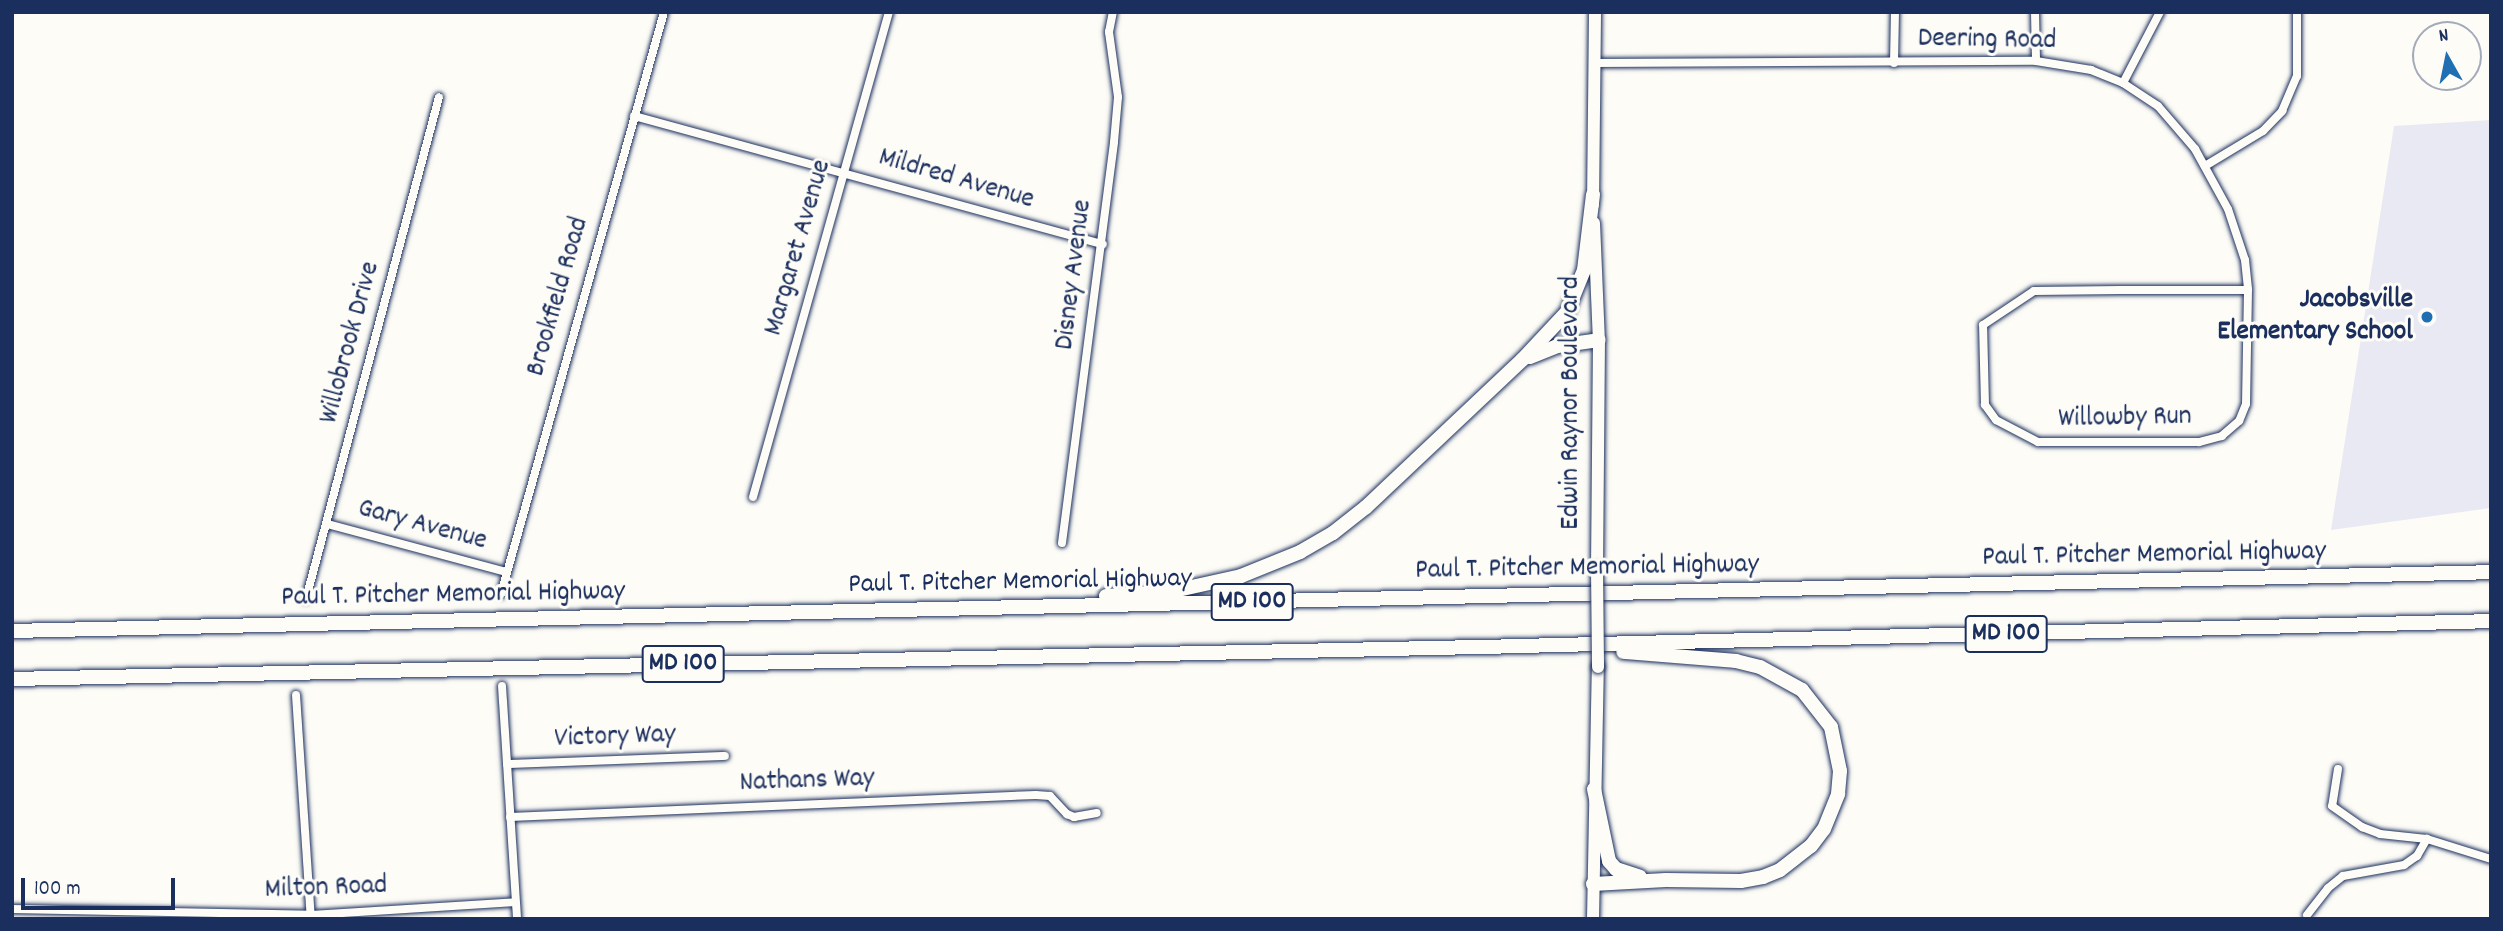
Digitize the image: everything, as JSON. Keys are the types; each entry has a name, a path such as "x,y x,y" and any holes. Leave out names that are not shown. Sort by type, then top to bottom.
{"highway":[{"path":"755,614 1159,593 1209,585 1241,576 1300,552 1333,533 1367,507 1522,360 1567,312 1584,270 1593,195"},
{"path":"1522,360 1557,346 1599,341"},
{"name":"Paul T. Pitcher Memorial Highway","path":"12,631 2491,572"},
{"name":"MD 100","path":"12,679 1520,646 2491,621"},
{"path":"1520,646 1736,661 1760,667 1802,690 1831,727 1840,771 1838,793 1824,829 1798,858 1772,873 1741,881 1666,880 1593,884"},
{"path":"1594,789 1609,861 1630,876 1666,880"}],"main road":[{"name":"Edwin Raynor Boulevard","path":"1593,919 1598,667 1599,341 1593,195 1595,12"}],"street":[{"name":"Brookfield Road","path":"501,594 664,12"},
{"name":"Margaret Avenue","path":"753,497 889,12"},
{"name":"Disney Avenue","path":"1062,543 1103,244 1118,97 1110,32 1113,12"},
{"path":"1894,63 1895,12"},
{"path":"2035,12 2036,61"},
{"path":"2123,83 2160,12"},
{"path":"2205,166 2263,131 2286,105 2297,76 2297,12"},
{"name":"Deering Road","path":"1595,63 2036,61 2078,66 2123,83 2171,119 2205,166 2228,209 2245,260 2248,290"},
{"name":"Willobrook Drive","path":"306,599 439,97"},
{"name":"Mildred Avenue","path":"634,116 1103,244"},
{"name":"Willowby Run","path":"2248,290 2246,404 2239,421 2222,436 2199,442 2038,442 1996,420 1985,405 1983,325 2034,291 2248,290"},
{"name":"Gary Avenue","path":"327,524 506,572"},
{"path":"502,686 517,919"},
{"path":"296,695 311,917"},
{"name":"Victory Way","path":"507,764 725,756"},
{"path":"2338,769 2332,800 2337,812 2371,832 2427,839 2491,859"},
{"name":"Nathans Way","path":"510,817 1036,796 1050,796 1067,814 1074,817 1097,813"},
{"path":"2307,915 2328,888 2343,876 2403,865 2417,856 2427,839"},
{"name":"Milton Road","path":"12,909 311,917 516,902"}],"shaded area":[{"name":"Jacobsville Elementary School","path":"2491,120 2491,508 2331,530 2394,126"}],"place":[{"name":"Jacobsville Elementary School","path":"2427,317"}]}
